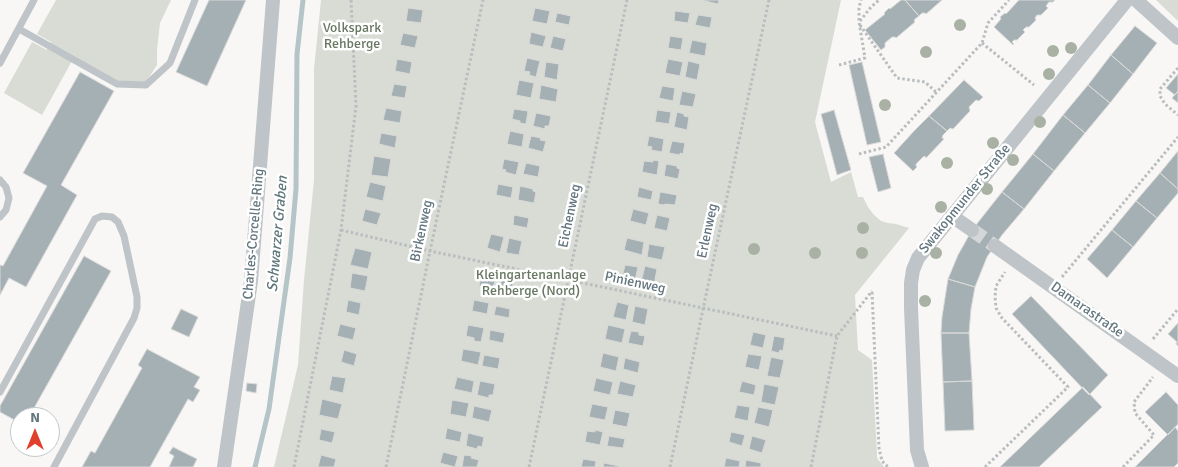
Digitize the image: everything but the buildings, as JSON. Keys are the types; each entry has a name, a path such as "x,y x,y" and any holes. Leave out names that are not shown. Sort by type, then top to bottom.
{"street":[{"name":"Charles-Corcelle-Ring","path":"224,467 251,281 273,0"},
{"name":"Swakopmunder Straße","path":"922,467 917,450 911,308 911,283 913,270 918,258 1126,0"},
{"path":"1136,0 1178,38"},
{"path":"952,216 972,230"},
{"name":"Damarastraße","path":"995,246 1178,376"}],"lane":[{"path":"0,63 34,0"},
{"path":"19,29 117,84 146,85 170,64 195,0"},
{"path":"0,180 6,187 9,198 6,210 0,217"},
{"path":"0,392 95,219 102,216 112,216 118,222 124,236 137,297 137,308 134,318 54,467"}],"path":[{"path":"294,467 341,230 356,106 350,0"},
{"name":"Birkenweg","path":"386,467 483,0"},
{"name":"Eichenweg","path":"529,467 627,0"},
{"name":"Erlenweg","path":"670,467 769,0"},
{"path":"839,65 864,58 860,23 861,0"},
{"path":"860,23 870,7 879,0"},
{"path":"859,154 886,147 982,43 988,23 1009,0"},
{"path":"860,23 897,78 925,82 936,92"},
{"path":"982,43 1034,85"},
{"path":"1178,68 1160,89 1160,96 1165,104 1178,115"},
{"path":"1054,287 1178,137"},
{"name":"Pinienweg","path":"341,230 430,251 837,336"},
{"path":"985,467 1068,388 1002,318 996,308 994,296 996,286 1014,259"},
{"path":"811,467 837,336 872,291 879,448 882,462 888,467"},
{"path":"1143,350 1178,309"},
{"path":"1122,467 1154,435 1135,413 1134,402 1162,364"}],"green space":[{"path":"56,0 171,0 160,23 157,65 146,82 119,82 51,44 51,42 37,34"},
{"name":"Kleingartenanlage Rehberge (Nord)","path":"321,0 841,0 815,122 831,182 851,172 858,197 863,197 874,215 881,221 909,228 855,295 858,350 872,360 877,458 884,467 274,467 298,365 314,180 314,69"},
{"path":"1156,0 1178,0 1178,21"},
{"path":"32,42 72,61 42,115 4,93"}],"waterway":[{"name":"Schwarzer Graben","path":"255,467 269,409 290,258 296,189 297,54 303,0"}],"tunnel":[{"path":"972,230 995,246"}],"park label":[{"name":"Volkspark Rehberge","path":"352,36"}]}
